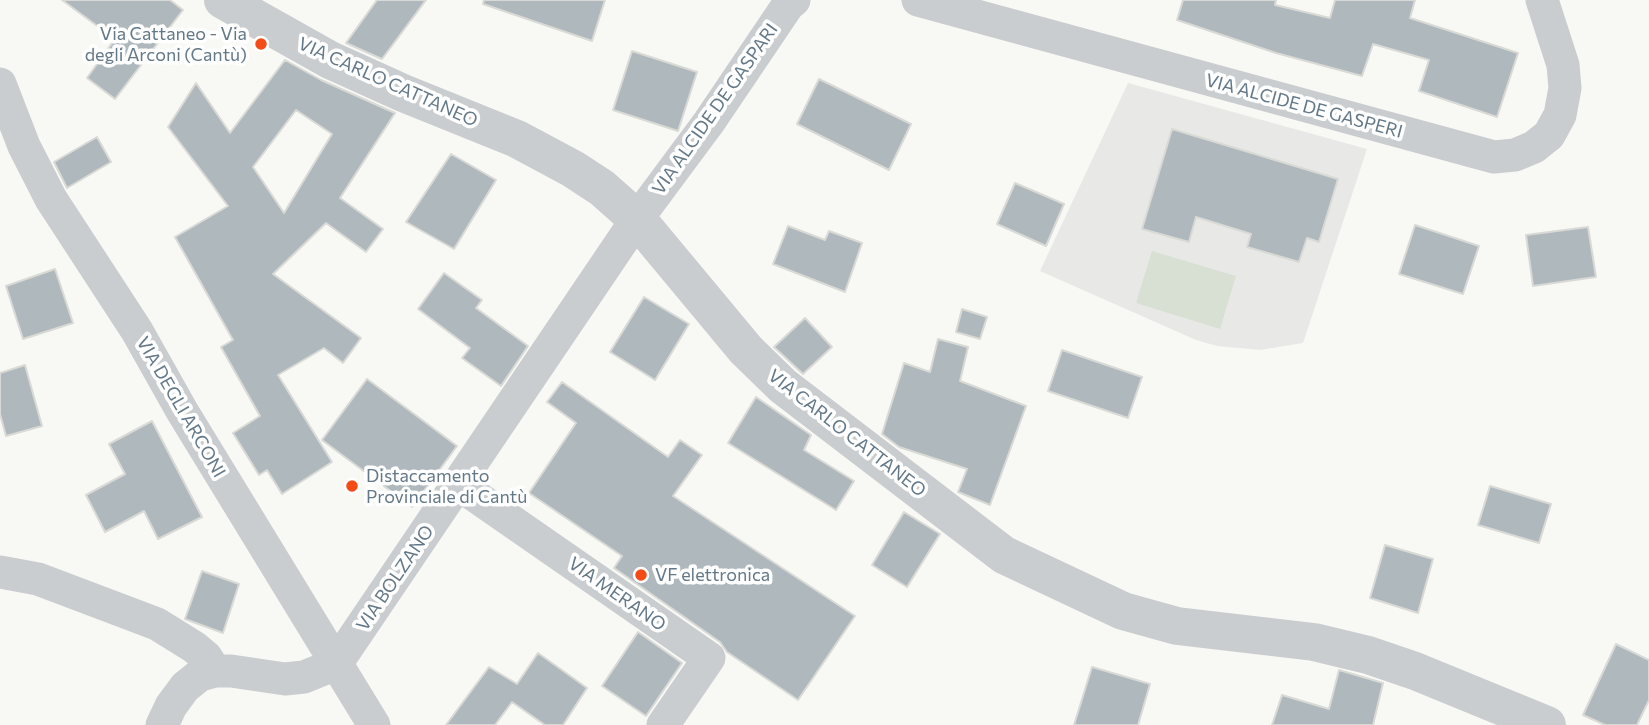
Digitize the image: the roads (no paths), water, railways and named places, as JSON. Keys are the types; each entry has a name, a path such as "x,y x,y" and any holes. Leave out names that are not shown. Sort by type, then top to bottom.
{"street":[{"name":"VIA CARLO CATTANEO","path":"223,0 330,60 403,93 486,125 551,157 621,202 746,350 783,386 1003,555 1124,611 1177,626 1314,642 1368,655 1415,671 1547,725"},
{"name":"VIA ALCIDE DE GASPARI","path":"637,219 794,0"},
{"name":"VIA ALCIDE DE GASPERI","path":"918,0 1494,157 1515,155 1534,147 1549,135 1560,115 1565,88 1563,65 1542,0"},
{"name":"VIA DEGLI ARCONI","path":"0,84 24,146 51,199 136,331 181,411 374,725"},
{"name":"VIA BOLZANO","path":"336,664 637,219"},
{"name":"VIA MERANO","path":"458,484 709,658 663,725"},
{"path":"0,572 38,579 157,624 200,652 215,671"},
{"path":"162,725 171,706 185,687 200,675 215,671 285,679 304,677 336,664"}],"place":[{"name":"Via Cattaneo - Via degli Arconi (Cantù)","path":"261,44"},
{"name":"Distaccamento Provinciale di Cantù","path":"352,486"},
{"name":"VF elettronica","path":"641,575"}]}
